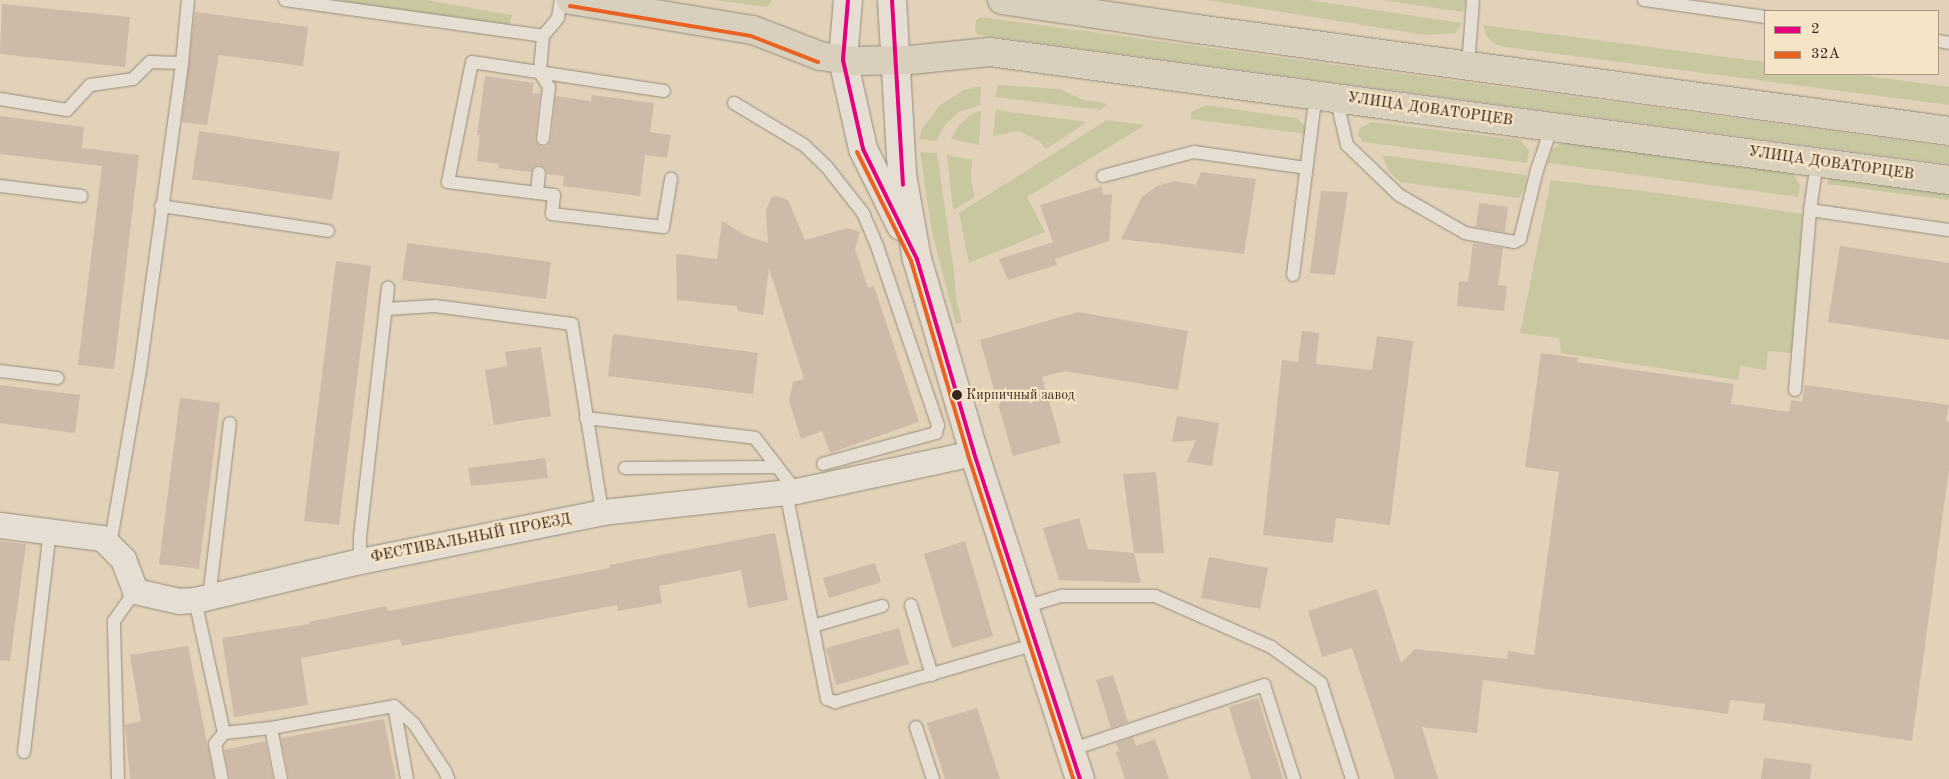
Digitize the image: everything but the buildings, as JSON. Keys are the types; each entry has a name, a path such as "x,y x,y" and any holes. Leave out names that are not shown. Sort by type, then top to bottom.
{"main road":[{"path":"571,0 753,30 831,58"},
{"path":"848,0 831,58 863,149 917,259"},
{"path":"892,0 902,175 917,259 974,453 1080,779"},
{"path":"1002,0 1197,29 1949,131"},
{"name":"УЛИЦА ДОВАТОРЦЕВ","path":"831,58 910,60 990,52 1949,180"}],"street":[{"name":"ФЕСТИВАЛЬНЫЙ ПРОЕЗД","path":"135,591 178,601 202,599 360,561 602,512 791,492 823,467 974,453"},
{"path":"0,525 102,538 123,559 135,591"}],"lane":[{"path":"110,546 140,371 182,63 188,0"},
{"path":"285,0 543,36"},
{"path":"543,139 549,87 540,73 543,36 558,18 561,0"},
{"path":"1468,66 1473,0"},
{"path":"1644,0 1764,17"},
{"path":"0,100 67,110 90,85 133,78 150,62 182,63"},
{"path":"664,91 472,62 448,182 554,195 552,214 663,227 671,179"},
{"path":"1326,96 1347,145 1399,196 1465,233 1514,242 1520,239 1537,170 1552,126"},
{"path":"1293,275 1306,168 1326,96"},
{"path":"734,103 804,145 826,166 863,213 878,249 938,424 936,433 823,467"},
{"path":"1103,176 1194,152 1306,168"},
{"path":"1795,390 1810,210 1817,162"},
{"path":"537,193 539,173"},
{"path":"0,186 81,196"},
{"path":"161,206 328,231"},
{"path":"1810,210 1949,230"},
{"path":"360,561 360,537 388,288"},
{"path":"386,309 435,306 572,324 602,512"},
{"path":"0,371 58,378"},
{"path":"586,418 755,438 791,492 827,699 835,702 1036,644"},
{"path":"222,779 215,744 224,732 202,599 230,423"},
{"path":"625,468 776,467"},
{"path":"24,752 50,532"},
{"path":"118,779 114,621 135,591"},
{"path":"1024,606 1062,596 1155,596 1271,647 1321,683 1352,779"},
{"path":"911,605 932,675"},
{"path":"813,626 882,606"},
{"path":"1070,750 1264,685 1294,779"},
{"path":"224,732 271,728 394,706"},
{"path":"394,706 408,779"},
{"path":"394,706 414,724 445,770 448,779"},
{"path":"916,727 933,779"},
{"path":"271,728 281,779"}],"green space":[{"path":"325,0 426,0 512,15 509,26"},
{"path":"713,0 772,0 768,7"},
{"path":"1207,0 1308,0 1462,23 1456,33 1425,35"},
{"path":"1382,0 1466,0 1463,12"},
{"path":"980,17 1949,147 1949,164 978,35 975,30 976,21"},
{"path":"1483,25 1764,62 1764,75 1859,75 1949,87 1949,105 1505,47 1495,44 1487,37"},
{"path":"998,85 1060,89 1081,99 1107,104 1101,110 995,97"},
{"path":"981,86 980,105 959,112 945,125 936,141 919,139 922,129 939,106 964,90"},
{"path":"1206,105 1297,118 1304,125 1306,134 1191,119 1191,112"},
{"path":"996,110 1087,122 1046,149 1039,141 1019,131 993,136"},
{"path":"981,111 979,145 951,139 959,125 973,113"},
{"path":"1107,120 1145,125 1027,197 1045,232 969,263 959,213"},
{"path":"1372,122 1520,140 1529,150 1527,163 1363,142 1358,135 1360,128"},
{"path":"1578,141 1786,170 1794,175 1800,186 1798,197 1548,163 1552,150 1560,144"},
{"path":"920,152 937,153 954,272 956,299 962,322 956,324 932,232"},
{"path":"947,155 972,160 971,178 975,197 953,210"},
{"path":"1382,155 1526,175 1525,187 1519,198 1400,182 1389,171"},
{"path":"1829,177 1949,189 1949,200 1827,184"},
{"path":"1551,180 1802,214 1793,353 1768,351 1766,370 1740,366 1738,380 1561,353 1559,338 1520,333"}],"transit line":[{"name":"2","path":"848,0 843,60 863,149 917,259 974,453 1080,779"},
{"name":"2","path":"892,0 903,185"},
{"name":"32A","path":"570,6 751,36 818,62"},
{"name":"32A","path":"857,152 911,261 968,455 1073,779"}],"place":[{"name":"Кирпичный завод","path":"957,395"}]}
